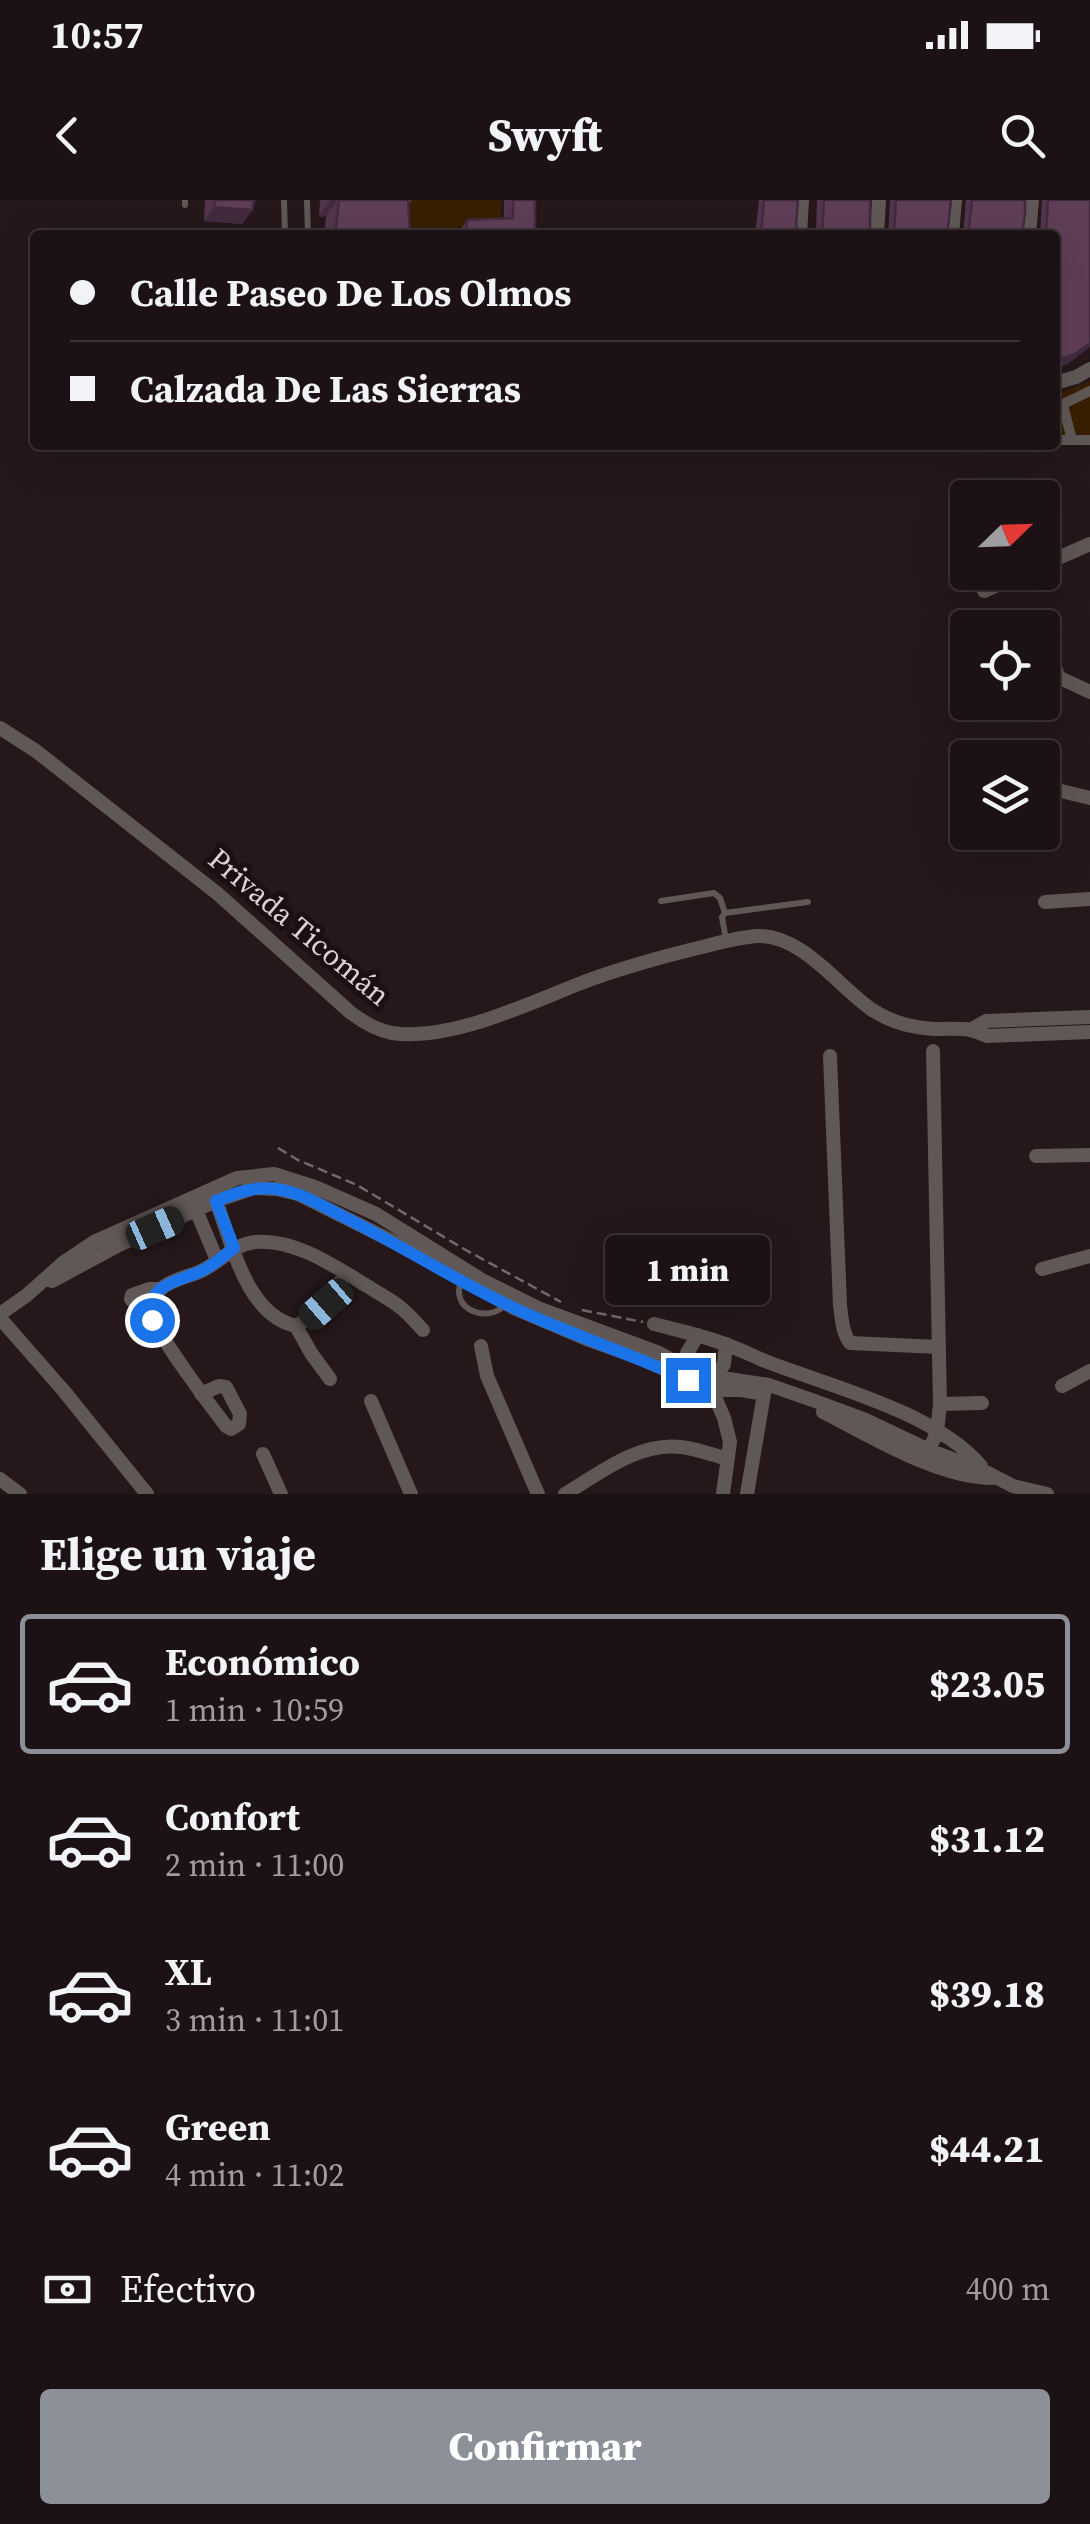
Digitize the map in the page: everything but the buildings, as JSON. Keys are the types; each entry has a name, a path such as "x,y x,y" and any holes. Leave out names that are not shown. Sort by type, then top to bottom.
{"street":[{"path":"800,230 802,200"},
{"path":"877,230 878,200"},
{"path":"953,230 956,200"},
{"path":"1029,230 1032,200"},
{"path":"1060,382 1090,369"},
{"path":"1060,405 1090,390"},
{"path":"1060,409 1072,440"},
{"path":"1060,440 1090,440"},
{"path":"1060,557 1090,544"},
{"path":"1060,678 1090,692"},
{"name":"Privada Ticomán","path":"0,728 36,751 218,894 365,1024 391,1033 437,1031 490,1019 632,964 759,936 778,938 798,948 871,1009 902,1024 972,1029"},
{"path":"1060,791 1090,798"},
{"path":"1045,902 1090,899"},
{"path":"972,1029 986,1020 1090,1017"},
{"path":"972,1029 987,1036 1090,1032"},
{"path":"929,1450 940,1404 933,1051"},
{"path":"830,1056 840,1304 846,1338 850,1344 938,1347"},
{"path":"1036,1156 1090,1155"},
{"path":"147,1494 0,1316 94,1242 236,1178 274,1174 315,1187 376,1214 482,1280 538,1308 657,1352 714,1383"},
{"path":"67,1266 254,1188 298,1194 506,1304 714,1383 763,1389 866,1420 1013,1486 1047,1494"},
{"path":"216,1201 249,1287 273,1316 285,1324 296,1326 326,1304 346,1273"},
{"path":"196,1210 217,1260"},
{"path":"202,1394 152,1320 151,1303 154,1295 170,1283 202,1272 234,1248 256,1242 288,1246 312,1255 400,1306 423,1330"},
{"path":"1042,1269 1090,1256"},
{"path":"654,1324 726,1344 766,1362 836,1384 918,1421 971,1455 991,1474"},
{"path":"296,1326 330,1379"},
{"path":"686,1368 687,1354 698,1335"},
{"path":"724,1494 730,1442 714,1383 724,1364 726,1344"},
{"path":"481,1346 487,1376 538,1494"},
{"path":"747,1494 766,1362"},
{"path":"1062,1386 1090,1372"},
{"path":"370,1400 411,1494"},
{"path":"940,1404 982,1403"},
{"path":"814,1404 937,1467 967,1476 991,1474"},
{"path":"730,1442 755,1442"},
{"path":"565,1494 632,1454 654,1447 681,1447 728,1458"},
{"path":"894,1447 929,1450"},
{"path":"263,1454 280,1494"},
{"path":"0,1479 20,1494"}],"lane":[{"path":"284,200 286,230"},
{"path":"307,200 308,230"},
{"path":"661,901 714,893 725,913 722,917 726,941"},
{"path":"725,913 808,902"}],"path":[{"path":"278,1148 356,1186 572,1308 654,1324"}],"shaded area":[{"path":"408,200 501,200 501,230 401,230"},
{"path":"1090,381 1090,440 1060,441 1060,393"}],"route":[{"path":"152,1320 154,1295 170,1283 202,1272 234,1248 216,1201 254,1188 276,1189 298,1194 514,1308 688,1380"}]}
